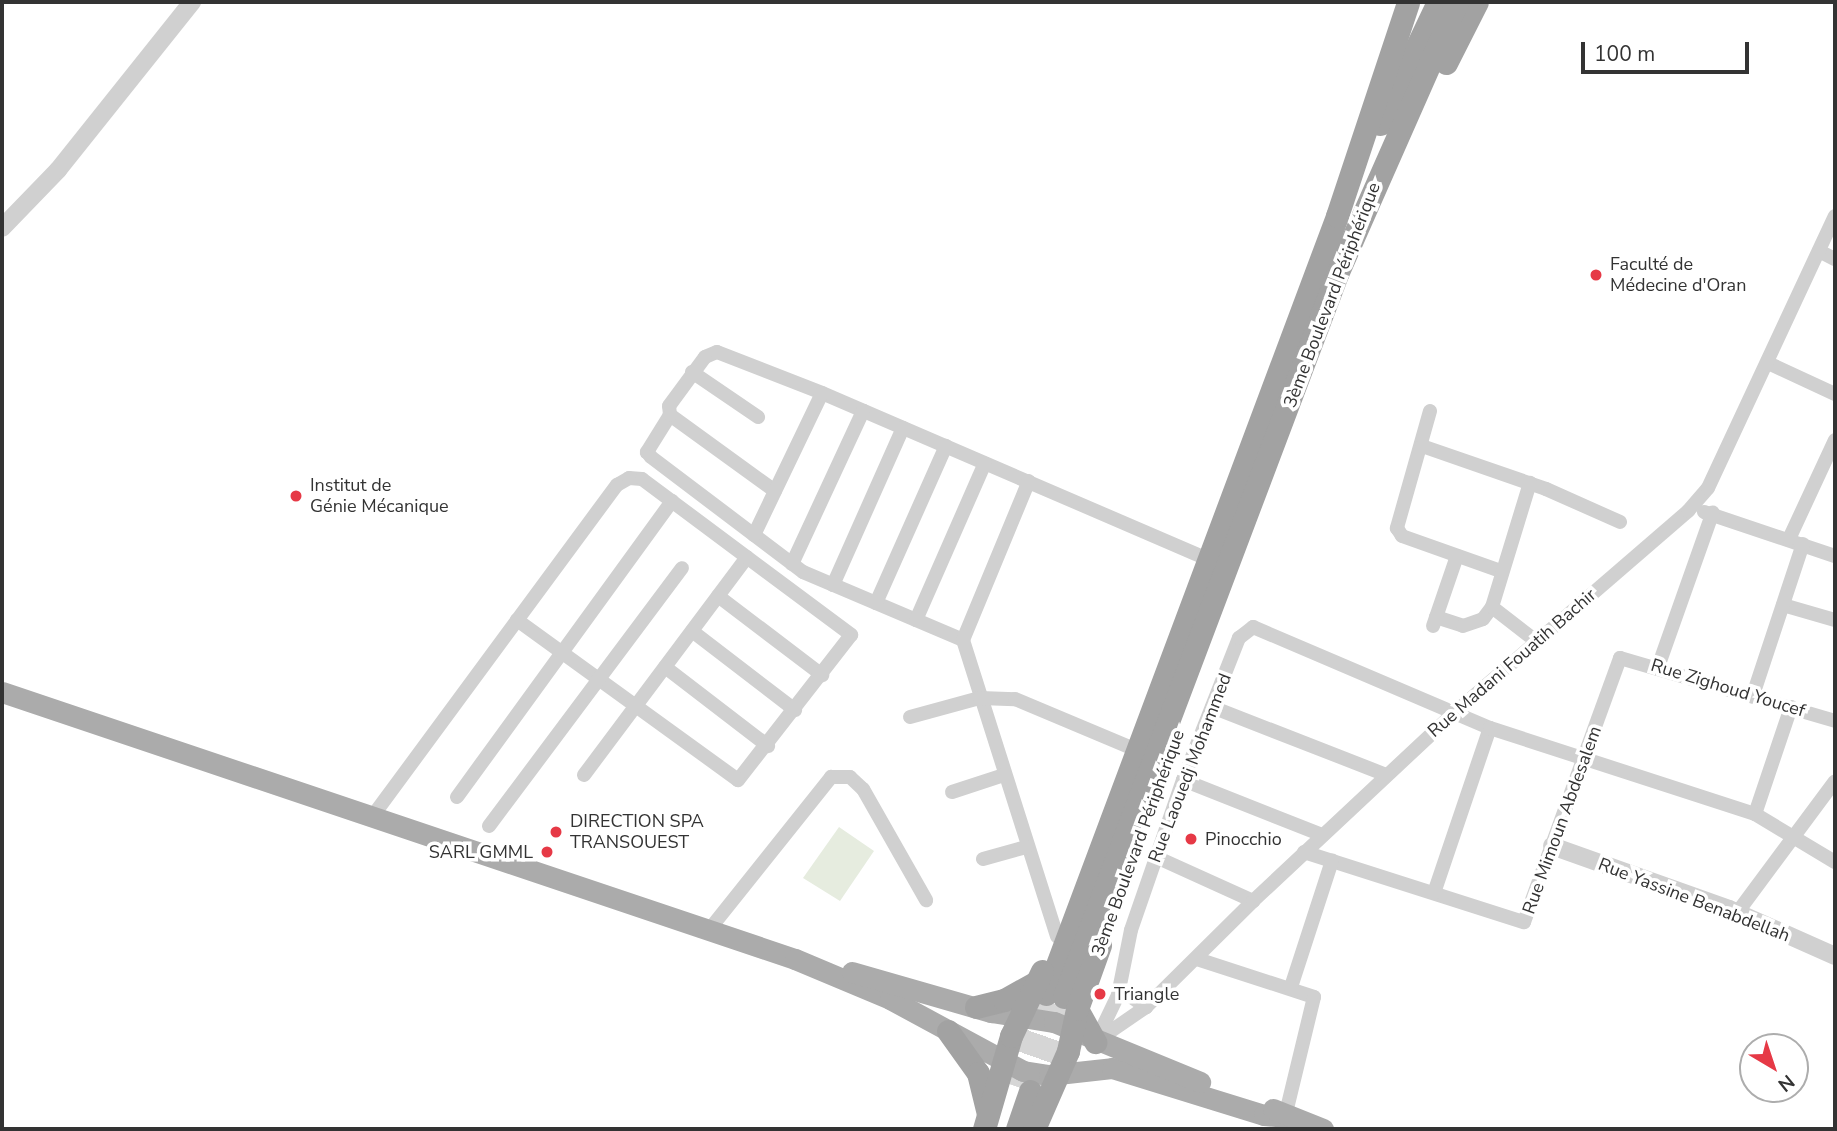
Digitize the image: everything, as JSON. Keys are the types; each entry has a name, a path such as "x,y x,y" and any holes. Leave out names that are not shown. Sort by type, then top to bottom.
{"highway":[{"path":"1059,1003 1185,618 1338,216 1408,2"},
{"name":"3ème Boulevard Périphérique","path":"1338,216 1438,2"},
{"name":"3ème Boulevard Périphérique","path":"1034,1129 1058,1073 1059,1003 1196,683 1232,554 1336,274 1457,2"},
{"path":"1336,274 1477,2"},
{"path":"1059,1003 1057,936 1129,747 1185,618"},
{"path":"976,1007 1015,995 1059,1003 1095,1042"},
{"path":"990,1125 1004,1063 1021,1017 1059,1003"},
{"path":"948,1031 973,1064 990,1125"},
{"path":"990,1125 1021,1088 1017,1129"}],"main road":[{"path":"2,692 795,959 1021,1017 1059,1003"},
{"path":"795,959 890,999 1004,1063 1031,1074 1112,1068 1264,1115 1285,1117"},
{"path":"1095,1042 1285,1117 1323,1129"}],"street":[{"path":"2,228 58,170 192,2"},
{"name":"Rue Madani Fouatih Bachir","path":"1095,1042 1146,1007 1386,775 1536,641 1689,511 1707,488 1768,363 1835,215"},
{"path":"1819,251 1835,259"},
{"path":"962,639 833,585 792,564 647,452 670,415 669,406 705,356 717,352 822,393 1207,559"},
{"path":"1768,363 1835,394"},
{"path":"692,372 758,417"},
{"path":"754,535 822,393"},
{"path":"792,564 863,411"},
{"path":"1430,411 1396,528 1402,536 1502,571"},
{"path":"670,415 775,491"},
{"path":"833,585 903,428"},
{"path":"876,603 946,446"},
{"path":"1422,446 1530,483 1620,522"},
{"path":"1789,539 1834,447"},
{"path":"916,620 985,463"},
{"path":"372,817 517,620 617,485 629,478 642,480 672,501 851,635 742,779 735,779 634,708 517,620"},
{"path":"1029,481 962,639 1026,847 1057,936"},
{"path":"1457,556 1435,622 1463,626 1483,619 1492,607 1530,483"},
{"path":"457,797 672,501"},
{"path":"1689,511 1713,512 1835,556"},
{"path":"1658,667 1713,512"},
{"path":"1753,695 1803,544"},
{"path":"584,775 747,557"},
{"path":"489,827 682,568"},
{"path":"718,596 822,675"},
{"path":"1783,604 1835,620"},
{"path":"1492,607 1536,641"},
{"name":"Rue Laouedj Mohammed","path":"1095,1042 1120,989 1128,938 1183,780 1241,634 1257,627 1490,728 1755,814 1795,835 1835,862"},
{"path":"692,631 796,710"},
{"name":"Rue Zighoud Youcef","path":"1620,658 1835,721"},
{"name":"Rue Mimoun Abdesalem","path":"1304,852 1524,922 1620,658"},
{"path":"665,667 768,746"},
{"path":"910,717 980,698 1015,699 1129,747"},
{"path":"1212,707 1386,775"},
{"path":"1755,814 1791,707"},
{"path":"1434,894 1490,728"},
{"path":"952,792 1004,775"},
{"path":"709,930 831,777 850,777 863,789 926,900"},
{"path":"1183,780 1322,835"},
{"path":"1737,913 1835,781"},
{"name":"Rue Yassine Benabdellah","path":"1552,846 1737,913 1835,956"},
{"path":"983,859 1026,847"},
{"path":"1156,857 1253,901"},
{"path":"1291,987 1332,860"},
{"path":"1196,959 1308,992 1315,1003 1285,1117"},
{"path":"1120,989 1146,1007"}],"shaded area":[{"path":"839,827 874,851 840,901 803,878"}],"tunnel":[{"path":"1013,1085 1046,994"},
{"path":"1030,1091 1064,997"}],"place":[{"name":"Faculté de Médecine d'Oran","path":"1596,275"},
{"name":"Institut de Génie Mécanique","path":"296,496"},
{"name":"DIRECTION SPA TRANSOUEST","path":"556,832"},
{"name":"Pinocchio","path":"1191,839"},
{"name":"SARL GMML","path":"547,852"},
{"name":"Triangle","path":"1100,994"}]}
